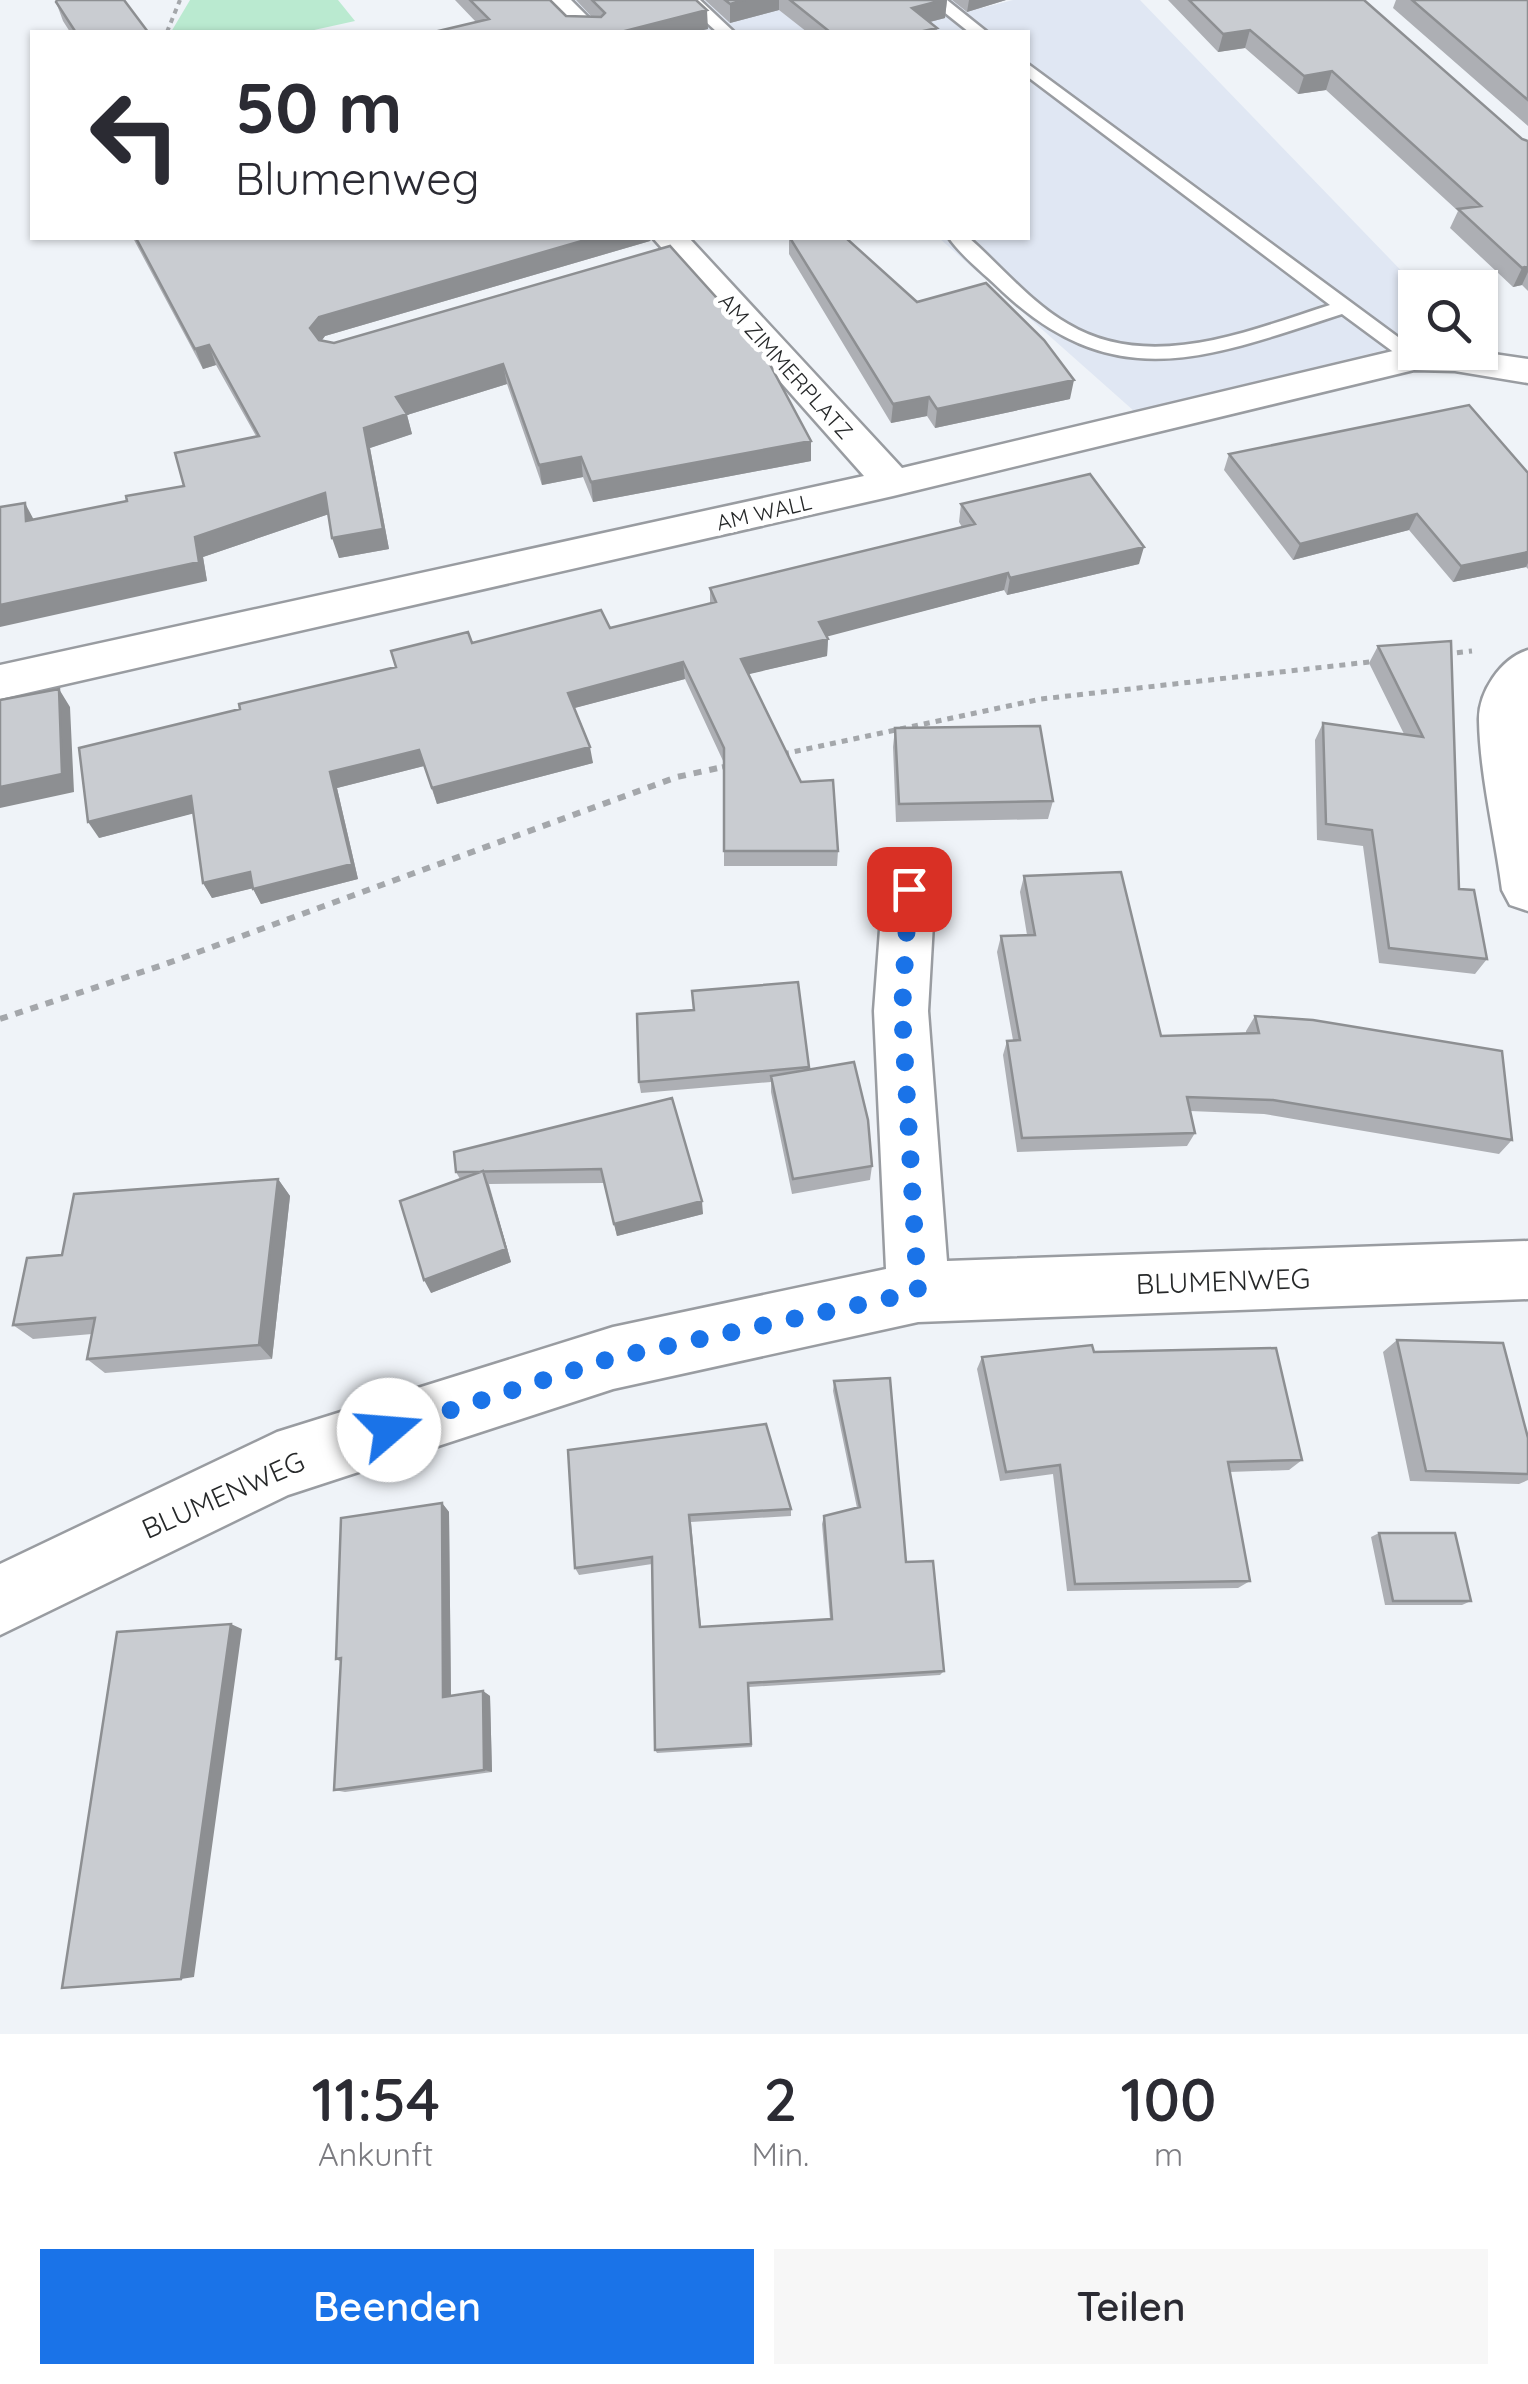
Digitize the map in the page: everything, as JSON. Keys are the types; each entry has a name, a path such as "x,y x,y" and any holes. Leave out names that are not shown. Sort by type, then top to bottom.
{"street":[{"path":"554,0 586,30"},
{"name":"AM ZIMMERPLATZ","path":"664,248 893,483"},
{"name":"AM WALL","path":"0,682 893,483 1398,362"},
{"name":"AM WALL","path":"1498,366 1528,371"},
{"path":"1509,657 1518,675 1502,717 1528,890"},
{"path":"909,889 902,1011 918,1292"},
{"name":"BLUMENWEG","path":"0,1600 277,1465 612,1358 918,1292 1528,1270"}],"lane":[{"path":"690,0 724,30"},
{"path":"937,0 977,30"},
{"path":"1030,71 1341,308 1398,347"},
{"path":"960,240 1061,329 1096,343 1140,352 1179,352 1217,346 1341,308"}],"path":[{"path":"168,30 180,0"},
{"path":"1430,655 1509,657"},
{"path":"772,756 1041,699 1392,660"},
{"path":"0,1019 160,966 676,776 734,764"}],"shaded area":[{"path":"568,0 971,0 982,8 1013,0 1140,0 1401,270 1398,348 1134,411 941,240 1030,240 1030,30 600,30"}],"green space":[{"path":"190,0 338,0 355,21 314,30 172,30"}],"building":[{"path":"124,0 146,30 74,30 56,2"},
{"path":"470,0 550,0 566,16 601,17 605,13 592,0 696,0 707,10 629,30 442,30 489,19"},
{"path":"790,0 943,0 912,8 937,28 828,30"},
{"path":"1189,0 1364,0 1528,141 1528,266 1522,268 1458,209 1481,206 1332,71 1304,76 1250,30 1223,34"},
{"path":"1412,0 1528,0 1528,100"},
{"path":"137,240 585,240 319,317 310,328 319,340 334,343 670,246 760,346 811,441 591,482 581,457 539,465 503,364 396,397 407,414 364,428 383,529 332,538 325,493 195,537 199,562 0,605 0,507 25,503 26,521 184,486 175,453 259,436 209,345 195,349"},
{"path":"791,240 848,240 917,302 986,283 1044,340 1074,380 937,409 929,397 893,404"},
{"path":"1469,405 1528,473 1528,552 1461,566 1417,514 1300,544 1229,454"},
{"path":"1090,474 1144,547 1010,578 1008,573 819,622 828,639 741,659 801,782 833,780 838,851 724,851 724,748 683,662 568,693 590,747 432,788 419,750 330,772 352,864 253,889 250,872 203,883 191,796 88,822 79,748 240,709 239,704 396,667 391,651 468,632 472,643 601,610 610,628 716,602 710,588 975,524 961,504"},
{"path":"1451,641 1459,889 1474,890 1487,959 1389,948 1372,830 1326,824 1323,723 1423,737 1378,646"},
{"path":"59,689 62,774 0,787 0,700"},
{"path":"1040,726 1053,801 899,804 895,728"},
{"path":"1121,872 1161,1036 1259,1033 1255,1016 1313,1020 1502,1051 1512,1140 1273,1100 1187,1097 1195,1133 1022,1138 1007,1041 1020,1040 1001,936 1035,935 1024,876"},
{"path":"798,982 809,1067 639,1082 637,1014 694,1010 692,991"},
{"path":"854,1062 868,1120 872,1166 793,1179 771,1076"},
{"path":"672,1098 702,1201 614,1224 601,1169 456,1172 454,1152"},
{"path":"483,1171 506,1249 424,1280 400,1201"},
{"path":"278,1179 259,1345 87,1359 95,1318 13,1325 27,1258 62,1255 74,1194"},
{"path":"1397,1340 1503,1343 1528,1438 1528,1474 1426,1471"},
{"path":"1092,1345 1094,1352 1276,1348 1302,1460 1228,1462 1250,1581 1075,1584 1060,1465 1006,1472 982,1357"},
{"path":"890,1378 906,1562 933,1561 944,1671 748,1683 751,1744 655,1750 652,1557 575,1568 568,1450 766,1424 791,1509 689,1515 700,1627 832,1619 824,1516 860,1507 834,1381"},
{"path":"442,1503 443,1697 483,1691 484,1770 334,1790 341,1658 336,1659 341,1518"},
{"path":"1379,1533 1455,1533 1471,1601 1393,1601"},
{"path":"231,1624 181,1979 62,1988 117,1632"}],"route":[{"path":"389,1430 612,1358 918,1292 902,1011 909,889"}]}
